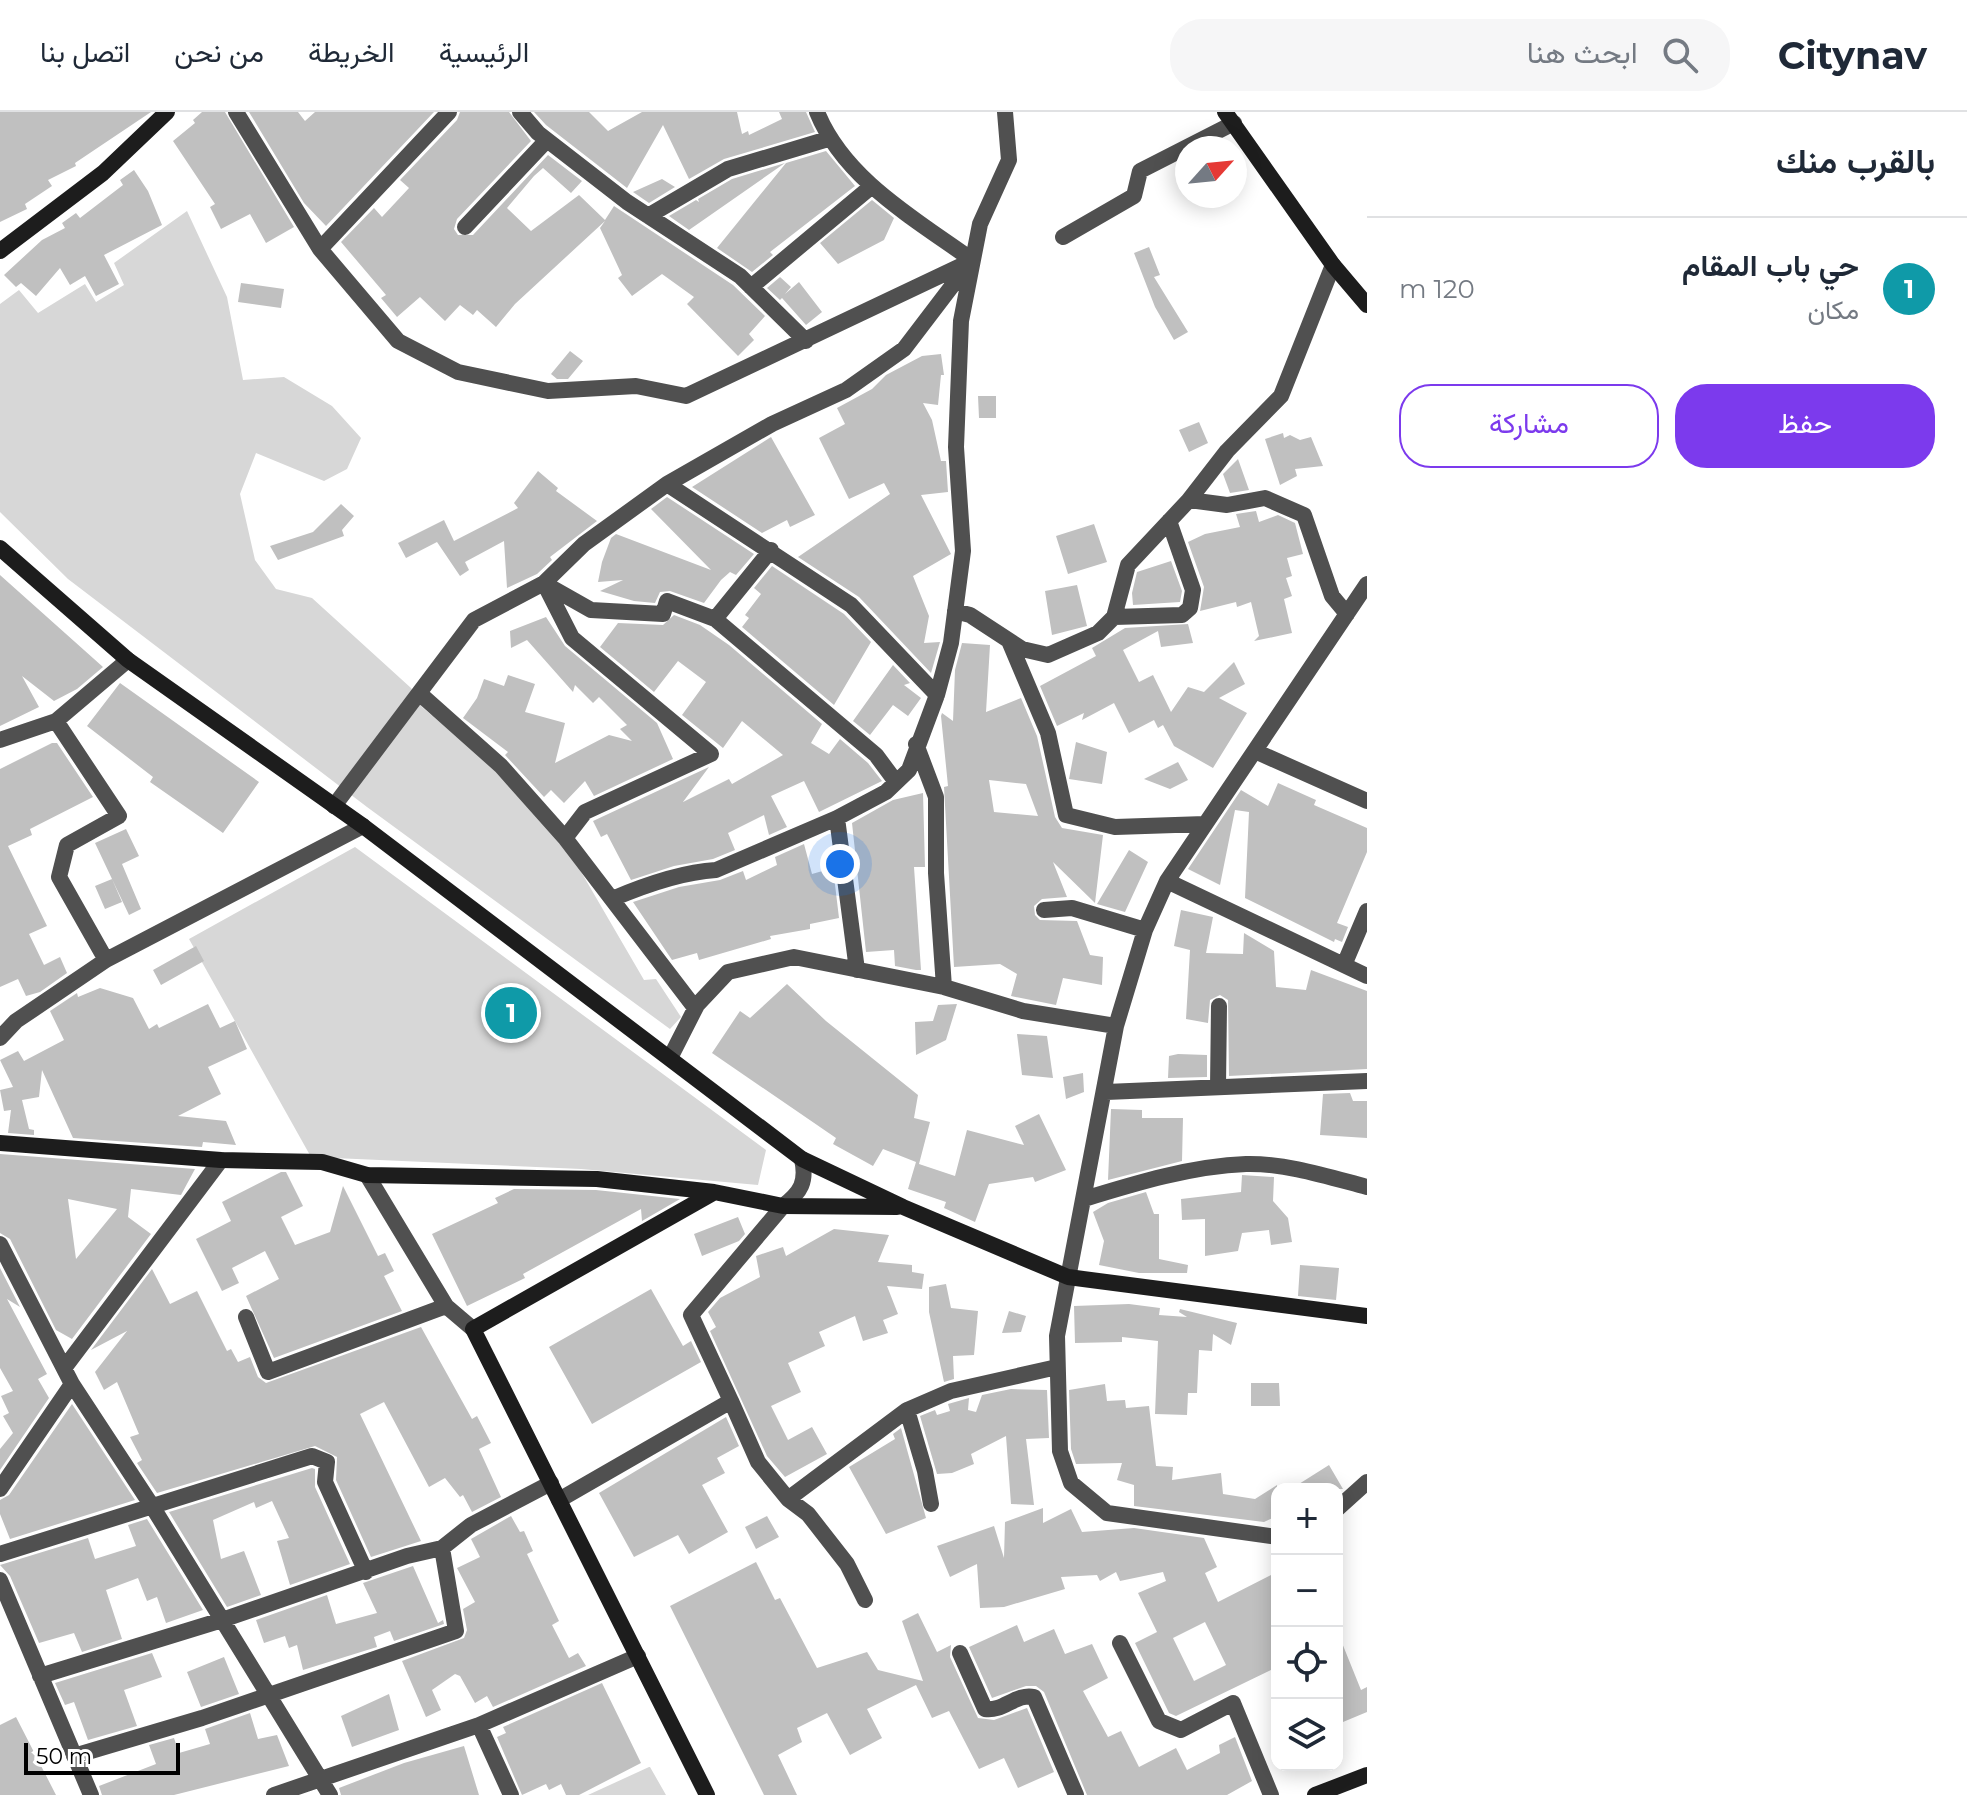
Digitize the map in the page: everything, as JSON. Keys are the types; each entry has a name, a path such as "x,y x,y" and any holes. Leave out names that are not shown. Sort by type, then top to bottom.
{"street":[{"path":"0,251 103,173 167,112"},
{"path":"236,112 320,249 398,341 458,372 548,391 636,386 686,396 972,260"},
{"path":"320,249 443,118 424,112"},
{"path":"520,112 547,140 648,216 751,287 806,341"},
{"path":"817,112 828,139 872,186 972,260"},
{"path":"612,899 639,887 716,870 837,818 886,792 909,770 916,744 937,695 955,611 963,551 956,447 961,321 980,224 1009,160 1005,112"},
{"path":"1063,237 1134,196 1140,171 1230,118 1333,265 1367,305"},
{"path":"648,216 728,169 828,139"},
{"path":"465,227 547,140"},
{"path":"751,287 872,186"},
{"path":"334,806 474,620 544,583 584,544 667,484 772,424 846,390 904,349 972,260"},
{"path":"955,611 970,615 1022,649 1048,655 1098,633 1114,617 1128,565 1189,500 1227,451 1281,396 1333,265"},
{"path":"667,484 771,550 820,588 851,605 937,695"},
{"path":"1189,500 1227,505 1265,498 1304,515 1332,596 1347,614"},
{"path":"1114,617 1182,615 1190,608 1193,590 1169,521"},
{"path":"0,548 128,660 363,826 671,1056 802,1159 903,1207 1068,1277 1367,1316"},
{"path":"715,619 771,550"},
{"path":"544,583 591,610 663,614 667,601 715,619 876,755 896,782"},
{"path":"544,583 572,638 711,754 585,812 565,838"},
{"path":"1271,1536 1107,1513 1071,1483 1060,1451 1057,1336 1106,1092 1116,1026 1145,930 1167,881 1257,752 1367,584"},
{"path":"1009,641 1048,733 1066,815 1115,827 1205,824"},
{"path":"0,740 56,721 128,660"},
{"path":"419,693 501,766 565,838 695,1008"},
{"path":"56,721 119,816 67,845 59,877 106,960"},
{"path":"916,744 936,797 936,873 944,987"},
{"path":"1257,752 1367,801"},
{"path":"837,818 857,970"},
{"path":"0,1038 16,1021 106,960 363,826"},
{"path":"1167,881 1367,976"},
{"path":"1044,910 1072,908 1145,930"},
{"path":"1344,965 1367,911"},
{"path":"671,1056 695,1008 728,972 794,957 944,987 1023,1011 1116,1026"},
{"path":"1218,1087 1219,1006"},
{"path":"1106,1092 1367,1081"},
{"path":"0,1143 221,1160 322,1162 367,1175 597,1179 714,1192 783,1206 903,1207"},
{"path":"802,1159 805,1174 800,1193 783,1206 691,1315 758,1462 788,1499 808,1514 847,1564 865,1600"},
{"path":"65,1367 221,1160"},
{"path":"1084,1199 1144,1180 1247,1164 1312,1172 1367,1187"},
{"path":"367,1175 446,1306 473,1329 707,1795"},
{"path":"473,1329 714,1192"},
{"path":"0,1244 72,1384 152,1506 330,1795"},
{"path":"246,1317 268,1372 446,1306"},
{"path":"788,1499 907,1410 951,1391 1057,1367"},
{"path":"0,1489 72,1384"},
{"path":"559,1500 731,1401"},
{"path":"907,1410 931,1504"},
{"path":"0,1554 312,1456 327,1462 325,1482 366,1572"},
{"path":"1343,1504 1367,1482"},
{"path":"40,1676 222,1620 407,1556 442,1548 471,1525 551,1483"},
{"path":"74,1756 268,1696 456,1631 442,1548"},
{"path":"0,1580 4,1602 40,1676 91,1795"},
{"path":"1120,1643 1159,1721 1181,1730 1233,1703 1271,1795"},
{"path":"960,1653 985,1709 992,1710 1025,1695 1034,1697 1076,1795"},
{"path":"274,1795 479,1725 638,1656"},
{"path":"479,1725 511,1795"},
{"path":"1315,1795 1367,1775"}],"shaded area":[{"path":"187,211 227,297 243,380 284,377 332,406 361,438 347,469 324,481 256,453 240,494 255,560 276,589 312,598 411,688 422,707 498,772 573,858 644,980 656,979 681,1017 670,1029 367,807 68,579 0,512 0,304 19,290 38,313 85,284 96,302 124,285 114,263"},
{"path":"355,847 766,1150 758,1185 581,1169 311,1157 189,939"},
{"path":"649,1767 666,1795 588,1795"}],"building":[{"path":"0,112 151,112 75,163 76,166 48,180 52,186 25,204 27,209 0,222"},
{"path":"202,112 225,112 294,227 266,243 250,214 221,229 210,207 215,204 173,141 195,123 193,120"},
{"path":"249,112 298,112 305,121 315,112 434,112 326,226 304,203"},
{"path":"460,112 509,112 531,141 457,219 454,229 458,235 473,235 548,155 582,181 571,193 543,168 534,176 507,208 531,231 579,195 605,220 614,206 733,285 765,316 749,334 754,340 738,356 687,304 694,297 662,274 632,296 618,278 622,275 600,228 605,221 515,304 496,327 477,310 473,315 460,305 445,321 420,297 397,317 381,298 386,295 341,242 374,208 382,217 409,188 400,180 457,120"},
{"path":"534,112 589,112 608,131 642,112 737,112 742,134 748,131 749,135 782,119 779,112 806,112 815,132 724,159 689,179 663,125 627,188 546,125"},
{"path":"826,151 855,186 770,252 773,255 752,272 717,248 786,163"},
{"path":"785,163 689,230 669,216 696,200 699,202 698,199 732,179"},
{"path":"134,170 148,191 162,225 104,255 119,284 96,296 85,276 70,285 60,268 36,296 21,283 16,287 4,275 42,240 65,228 62,223 76,213 80,218 123,185 120,180"},
{"path":"662,179 675,187 649,203 633,192"},
{"path":"872,200 894,218 884,240 838,264 820,243"},
{"path":"1149,247 1160,275 1154,277 1188,332 1174,340 1155,307 1134,253"},
{"path":"780,277 791,287 785,294 799,282 822,312 806,325 782,298 780,300 767,288"},
{"path":"241,283 284,289 281,308 238,302"},
{"path":"570,351 583,361 568,379 557,379 551,374"},
{"path":"941,354 944,375 941,375 938,405 923,403 932,420 941,461 946,461 948,492 921,495 951,554 913,576 929,616 924,643 940,642 931,673 859,597 798,557 890,494 884,483 849,499 819,438 845,424 837,408 872,389 886,375 922,356"},
{"path":"978,396 996,396 996,418 979,418"},
{"path":"1199,422 1208,443 1189,452 1179,430"},
{"path":"1283,433 1284,438 1290,435 1300,440 1311,437 1323,466 1295,469 1297,476 1280,485 1265,439"},
{"path":"771,437 815,515 790,527 787,520 762,533 692,487"},
{"path":"1238,459 1249,490 1230,493 1223,474"},
{"path":"538,471 558,488 556,491 597,521 550,557 552,560 537,574 507,588 504,541 465,562 469,570 460,576 437,542 406,558 398,543 444,520 454,541 518,508 514,503"},
{"path":"667,497 754,554 736,575 730,572 721,580 704,603 670,591 660,592 655,603 634,601 600,591 623,580 598,582 611,538 616,534 711,570 651,509"},
{"path":"341,504 354,516 342,530 344,536 278,560 270,546 313,532"},
{"path":"1256,511 1259,522 1278,515 1295,523 1303,554 1287,558 1292,576 1286,578 1292,596 1284,599 1292,633 1254,641 1259,636 1251,602 1237,607 1236,602 1200,611 1204,587 1188,542 1205,534 1240,527 1236,514"},
{"path":"1094,524 1107,562 1068,574 1056,536"},
{"path":"1171,561 1182,591 1180,602 1133,605 1132,593 1137,572"},
{"path":"772,566 844,614 871,642 834,705 742,627 749,618 745,615 761,594 754,588"},
{"path":"0,575 103,667 77,689 54,701 22,676 39,707 0,726"},
{"path":"1077,585 1087,626 1052,635 1045,591"},
{"path":"674,615 700,625 729,645 822,724 811,743 829,754 840,739 868,763 882,781 819,812 804,781 771,796 787,827 769,835 764,815 728,833 735,850 713,859 674,866 631,880 607,834 601,837 593,821 709,767 683,802 729,779 732,784 783,755 742,721 723,748 682,715 706,682 678,661 654,692 600,647 618,623 663,625"},
{"path":"546,617 565,646 657,723 673,759 594,796 585,781 564,803 551,790 544,797 505,755 508,752 463,718 477,698 484,679 504,686 508,675 535,684 525,712 565,723 555,763 609,735 632,741 620,729 627,725 599,697 593,703 575,685 573,692 527,640 511,648 510,631"},
{"path":"1188,624 1193,643 1161,647 1158,631 1123,650 1139,682 1153,675 1171,712 1188,687 1204,692 1234,662 1245,684 1219,698 1247,713 1213,768 1174,746 1163,725 1158,728 1154,720 1129,733 1114,703 1082,720 1084,713 1057,726 1040,686 1096,656 1092,648 1125,628"},
{"path":"962,643 990,645 986,712 1021,698 1037,736 1055,817 1062,828 1103,835 1095,903 1053,862 1067,897 1042,899 1034,906 1035,915 1040,920 1077,921 1090,955 1103,957 1102,985 1063,978 1056,1005 1011,996 1017,974 1000,964 954,967 944,787 948,786 941,716 942,713 953,721 955,670","holes":["989,780 1026,784 1038,816 994,812"]},
{"path":"893,665 910,683 904,685 921,698 908,716 893,705 870,735 853,721"},
{"path":"120,683 259,782 223,833 150,782 153,777 87,726"},
{"path":"1076,742 1107,752 1102,784 1069,779"},
{"path":"57,743 93,797 30,829 32,835 8,846 47,926 29,934 44,965 60,957 67,973 40,992 26,996 18,979 0,987 0,769"},
{"path":"1178,762 1188,780 1170,789 1144,779"},
{"path":"1278,783 1316,800 1314,805 1367,828 1367,852 1337,923 1348,927 1342,942 1335,939 1334,942 1245,898 1249,812 1235,810 1220,885 1188,869 1241,790 1268,806"},
{"path":"923,793 925,867 914,867 921,970 916,970 895,966 894,950 866,952 852,823 893,800"},
{"path":"126,829 139,856 122,864 141,909 129,915 95,843"},
{"path":"804,844 812,874 833,868 839,918 810,924 810,929 770,936 771,939 699,960 697,953 672,960 633,902 679,887 720,880 743,871 746,880 777,865 775,857"},
{"path":"1129,850 1148,862 1125,912 1097,904"},
{"path":"112,879 122,902 105,909 95,886"},
{"path":"1181,910 1213,917 1206,953 1243,954 1244,933 1274,951 1276,987 1306,990 1311,970 1367,991 1367,1069 1229,1076 1228,1000 1220,995 1210,1000 1208,1023 1186,1019 1190,950 1174,946"},
{"path":"196,946 204,961 161,985 153,970"},
{"path":"787,984 826,1021 918,1095 914,1118 930,1122 919,1164 955,1176 967,1130 1024,1145 1015,1126 1039,1114 1066,1170 1035,1182 1033,1177 989,1184 975,1222 944,1208 946,1202 908,1189 916,1162 883,1149 873,1166 833,1144 836,1138 712,1053 740,1011 750,1018"},
{"path":"100,988 133,998 149,1029 157,1024 159,1028 208,1004 220,1028 235,1021 247,1049 208,1067 221,1094 178,1116 226,1121 236,1145 203,1142 202,1147 73,1138 42,1070 39,1097 22,1100 29,1129 34,1130 34,1135 8,1133 11,1110 4,1111 0,1090 13,1087 0,1060 18,1051 24,1061 64,1040 50,1011 77,993 78,997"},
{"path":"957,1004 946,1040 916,1055 915,1022 933,1021 938,1005"},
{"path":"1017,1034 1047,1036 1053,1078 1022,1075"},
{"path":"1207,1055 1207,1077 1168,1078 1169,1056"},
{"path":"1083,1073 1084,1092 1066,1099 1063,1077"},
{"path":"1350,1093 1353,1101 1367,1101 1367,1138 1320,1135 1323,1094"},
{"path":"1111,1109 1142,1110 1142,1118 1183,1118 1182,1161 1108,1180"},
{"path":"0,1154 195,1169 181,1195 131,1189 128,1217 151,1234 72,1339 56,1330 10,1239 0,1233","holes":["68,1199 117,1209 76,1259"]},
{"path":"286,1172 303,1206 281,1217 295,1245 330,1232 343,1186 378,1256 385,1253 394,1271 384,1276 402,1311 274,1358 246,1296 279,1279 265,1251 232,1268 239,1283 222,1291 196,1239 231,1221 222,1202"},
{"path":"1242,1175 1274,1177 1273,1201 1288,1218 1292,1242 1271,1245 1269,1230 1242,1233 1238,1251 1205,1256 1205,1219 1182,1220 1181,1199 1241,1192"},
{"path":"514,1189 596,1190 680,1199 642,1221 641,1209 523,1274 525,1278 467,1306 432,1234 498,1203 495,1198"},
{"path":"1146,1192 1154,1214 1159,1214 1159,1259 1188,1265 1187,1273 1139,1273 1099,1265 1104,1241 1093,1212 1108,1203"},
{"path":"738,1217 745,1234 739,1241 702,1256 694,1234"},
{"path":"834,1229 889,1235 878,1262 912,1265 912,1272 924,1274 922,1289 887,1286 898,1314 883,1320 888,1333 863,1341 855,1316 819,1332 825,1346 788,1363 801,1392 771,1406 788,1440 812,1427 827,1454 785,1477 767,1456 710,1331 716,1327 708,1312 720,1298 760,1277 756,1256 783,1247 786,1256"},
{"path":"1300,1265 1339,1268 1336,1300 1298,1296"},
{"path":"0,1268 20,1307 7,1299 47,1374 38,1379 49,1398 0,1470 0,1449 13,1433 3,1416 9,1413 1,1396 13,1391 0,1368"},
{"path":"152,1269 170,1304 197,1291 227,1351 231,1349 238,1362 250,1357 258,1377 266,1383 421,1327 472,1419 477,1416 491,1443 479,1449 501,1497 472,1512 463,1495 460,1497 445,1478 429,1487 384,1402 360,1414 421,1541 371,1557 336,1480 337,1457 315,1446 157,1493 137,1463 142,1460 130,1437 139,1434 117,1382 104,1390 95,1372 127,1331 91,1350"},
{"path":"946,1284 951,1308 978,1311 974,1355 953,1356 954,1379 944,1382 929,1312 929,1287"},
{"path":"651,1289 683,1346 691,1341 701,1362 592,1424 549,1347"},
{"path":"1129,1304 1160,1308 1159,1315 1187,1317 1179,1312 1180,1309 1237,1323 1231,1345 1213,1334 1212,1351 1199,1350 1197,1393 1188,1393 1187,1415 1155,1414 1158,1341 1122,1337 1122,1342 1075,1343 1074,1306"},
{"path":"1009,1311 1026,1316 1021,1332 1002,1333"},
{"path":"1251,1383 1279,1383 1280,1406 1251,1406"},
{"path":"1105,1384 1107,1401 1125,1400 1126,1408 1149,1406 1156,1466 1173,1467 1172,1480 1221,1473 1223,1494 1255,1499 1271,1489 1271,1519 1264,1522 1134,1506 1134,1485 1117,1480 1122,1463 1076,1464 1071,1449 1069,1390"},
{"path":"1011,1389 1047,1390 1049,1438 1026,1439 1034,1505 1011,1504 1006,1436 971,1454 974,1464 952,1473 937,1474 920,1416 935,1410 937,1415 950,1411 948,1404 969,1398 968,1410 976,1412 982,1395"},
{"path":"72,1404 135,1500 10,1539 0,1514 0,1500 9,1495"},
{"path":"726,1417 739,1446 717,1458 725,1473 702,1485 728,1532 689,1554 678,1535 634,1557 599,1493"},
{"path":"901,1428 926,1518 886,1534 849,1467 895,1439 893,1434"},
{"path":"1329,1465 1340,1483 1300,1483"},
{"path":"315,1469 315,1487 350,1564 290,1585 277,1541 289,1538 272,1501 256,1508 254,1502 213,1520 221,1559 244,1551 261,1595 227,1607 169,1512"},
{"path":"1043,1508 1043,1523 1071,1509 1082,1532 1134,1528 1204,1538 1217,1567 1205,1573 1218,1602 1271,1575 1271,1670 1176,1716 1169,1713 1135,1643 1157,1632 1138,1593 1166,1581 1163,1572 1120,1581 1116,1572 1100,1581 1097,1575 1061,1577 1065,1589 1004,1607 980,1608 977,1564 950,1577 937,1546 994,1526 1004,1558 1005,1522","holes":["1205,1622 1226,1665 1194,1681 1173,1638"]},
{"path":"511,1516 520,1532 524,1531 533,1551 527,1554 559,1621 552,1625 569,1658 578,1653 586,1666 493,1707 487,1696 475,1703 460,1676 455,1674 432,1690 441,1710 426,1717 402,1661 464,1638 467,1630 463,1609 475,1602 457,1568 480,1557 471,1539"},
{"path":"767,1516 779,1537 756,1549 745,1527"},
{"path":"147,1519 203,1610 166,1623 157,1597 147,1601 138,1578 106,1590 122,1639 82,1652 74,1633 39,1643 10,1576 0,1565 88,1538 95,1559 136,1546 128,1525"},
{"path":"756,1562 775,1600 780,1598 817,1668 867,1652 878,1670 923,1681 902,1621 918,1613 937,1652 951,1645 950,1657 978,1718 994,1720 1027,1708 1054,1772 1018,1788 1004,1758 979,1769 949,1711 932,1718 916,1685 867,1709 882,1738 850,1755 827,1713 797,1728 802,1742 778,1755 797,1795 764,1795 670,1606"},
{"path":"413,1566 438,1623 443,1620 444,1624 394,1641 390,1631 374,1637 377,1647 303,1670 297,1645 289,1648 285,1636 264,1643 256,1620 327,1595 336,1624 377,1613 363,1583"},
{"path":"1017,1625 1024,1642 1054,1629 1065,1654 1092,1644 1108,1678 1083,1691 1108,1737 1121,1731 1139,1767 1176,1748 1187,1770 1220,1753 1219,1745 1235,1737 1252,1781 1227,1795 1087,1795 1044,1692 1036,1686 1026,1686 992,1698 969,1647"},
{"path":"1343,1645 1361,1690 1367,1687 1367,1712 1343,1722"},
{"path":"152,1653 162,1677 124,1690 137,1726 88,1740 74,1702 65,1705 55,1683"},
{"path":"224,1657 239,1694 201,1707 187,1672"},
{"path":"602,1683 641,1763 579,1795 566,1795 561,1784 549,1790 546,1784 522,1795 497,1737 506,1733 503,1727"},
{"path":"389,1694 399,1730 352,1747 341,1716"},
{"path":"250,1713 258,1739 277,1735 289,1766 174,1795 102,1795 99,1786 156,1764 149,1745 174,1738 179,1753 210,1744 205,1729"},
{"path":"16,1717 56,1795 0,1795 0,1725"},
{"path":"464,1746 479,1795 341,1795 339,1788 404,1763"}],"place":[{"name":"حي باب المقام","path":"511,1013"}]}
